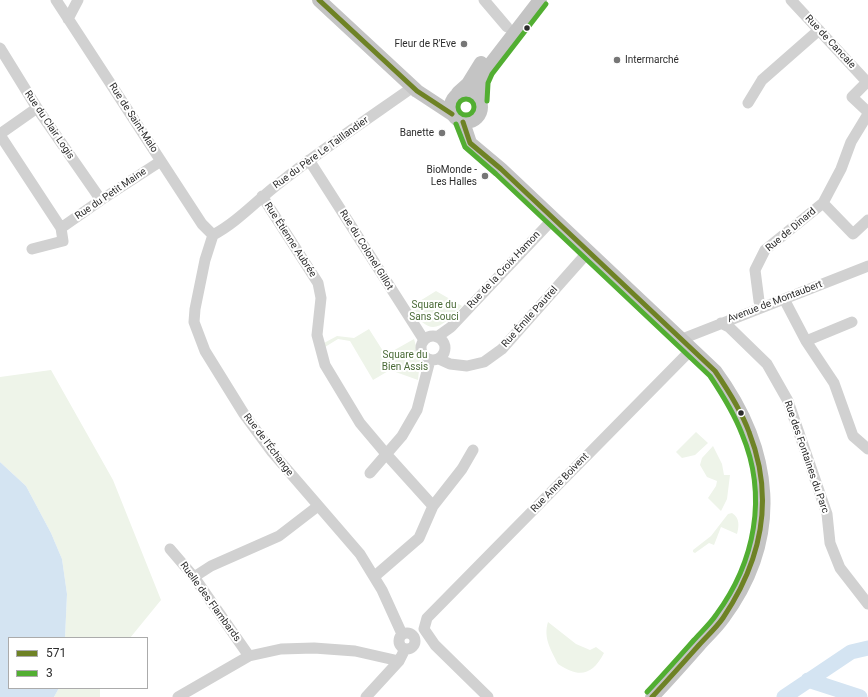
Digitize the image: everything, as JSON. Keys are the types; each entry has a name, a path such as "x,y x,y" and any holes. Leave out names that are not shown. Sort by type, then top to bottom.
{"main road":[{"path":"319,0 415,89 464,118"},
{"path":"528,0 479,66 468,84 451,102 464,118 470,142 715,371 729,390 743,414 756,449 761,470 763,491 760,541 753,566 743,588 723,619 652,697"},
{"path":"464,118 481,111 480,101 482,81 486,70 540,0"},
{"path":"415,89 427,94 448,95 456,95 468,91 473,93 480,101"}],"street":[{"name":"Rue de Saint-Malo","path":"56,0 202,224 213,235"},
{"path":"68,19 78,0"},
{"path":"484,0 507,27"},
{"name":"Rue de Cancale","path":"791,0 867,82"},
{"path":"748,103 762,80 819,30"},
{"name":"Rue du Clair Logis","path":"0,48 37,108 101,200"},
{"path":"867,82 852,97 868,113"},
{"name":"Rue du Père Le Taillandier","path":"213,235 223,230 262,196 309,160 415,89"},
{"path":"32,249 62,241 61,228 0,134 37,108"},
{"name":"Rue de Dinard","path":"762,307 759,301 755,270 765,250 823,203 841,169 851,142 868,113"},
{"name":"Rue du Colonel Gillot","path":"309,160 424,340"},
{"name":"Rue du Petit Maine","path":"61,228 161,161"},
{"name":"Rue Étienne Aubrée","path":"262,196 318,283 321,298 318,335 325,365 360,423 434,506"},
{"path":"823,203 853,234 868,220"},
{"name":"Rue de la Croix Hamon","path":"437,337 451,327 553,219"},
{"name":"Rue de l'Échange","path":"213,235 205,260 195,309 194,322 205,351 244,414 293,478 360,554 375,576 408,640"},
{"name":"Rue Émile Pautrel","path":"434,360 467,366 484,362 502,349 588,252"},
{"name":"Avenue de Montaubert","path":"682,339 868,266"},
{"path":"784,300 806,341 834,383 853,436 868,449"},
{"path":"806,341 852,322"},
{"name":"Rue des Fontaines du Parc","path":"721,323 729,327 767,364 788,401 827,514 830,543 840,568 868,604"},
{"path":"370,473 402,436 417,410 434,360 442,356 445,348 442,340 437,337 429,337 421,344 421,352 423,356 434,360"},
{"name":"Rue Anne Boivent","path":"426,624 693,349"},
{"path":"375,576 418,538 434,506 462,469 472,450"},
{"path":"194,577 211,566 279,536 318,506"},
{"name":"Ruelle des Flambards","path":"170,549 194,577 249,656"},
{"path":"366,697 399,661 408,640 426,624 433,641 488,697"},
{"path":"408,640 433,641"},
{"path":"178,697 249,656 281,649 314,648 355,651 399,661"}],"green space":[{"name":"Square du Sans Souci","path":"436,291 462,306 441,325 435,327 423,323 410,307"},
{"name":"Square du Bien Assis","path":"369,329 383,351 391,352 414,339 420,360 418,380 390,370 373,380 350,341 338,339 325,347 324,343 337,336 354,338"},
{"path":"51,370 113,480 161,600 131,637 65,637 67,594 62,559 51,533 26,486 0,462 0,377"},
{"path":"696,432 708,443 695,455 682,458 676,452"},
{"path":"713,446 722,464 724,475 730,475 727,499 721,511 708,498 716,486 717,481 707,477 700,465 702,458"},
{"path":"732,513 738,520 737,534 721,527 714,545 709,543 695,553 693,552 693,550 711,536 728,514"},
{"path":"548,622 576,644 590,650 596,647 604,653 595,666 590,670 579,673 558,664 550,649 547,639 546,633"},
{"path":"58,689 100,689 100,697 54,697"}],"water":[{"path":"0,462 26,486 51,533 62,559 67,594 65,637 8,637 8,689 58,689 54,697 0,697"}],"waterway":[{"path":"784,697 851,652 868,648"},
{"path":"808,680 860,697"}],"transit line":[{"name":"571","path":"319,0 417,91 452,114"},
{"name":"3","path":"487,101 488,83 492,74 546,4"},
{"name":"3","path":"466,99 472,101 474,107 472,113 466,115 460,113 458,107 460,101 466,99"},
{"name":"571","path":"463,122 470,143 501,169 715,371 738,408 749,432 757,457 761,481 762,505 760,528 755,551 747,574 720,622 652,697"},
{"name":"3","path":"456,124 465,147 496,174 710,376 735,419 750,457 754,481 755,505 753,528 748,551 740,573 729,595 714,618 647,692"}],"place":[{"name":"Fleur de R'Eve","path":"464,44"},
{"name":"Intermarché","path":"617,60"},
{"name":"Banette","path":"442,133"},
{"name":"BioMonde - Les Halles","path":"485,176"}]}
